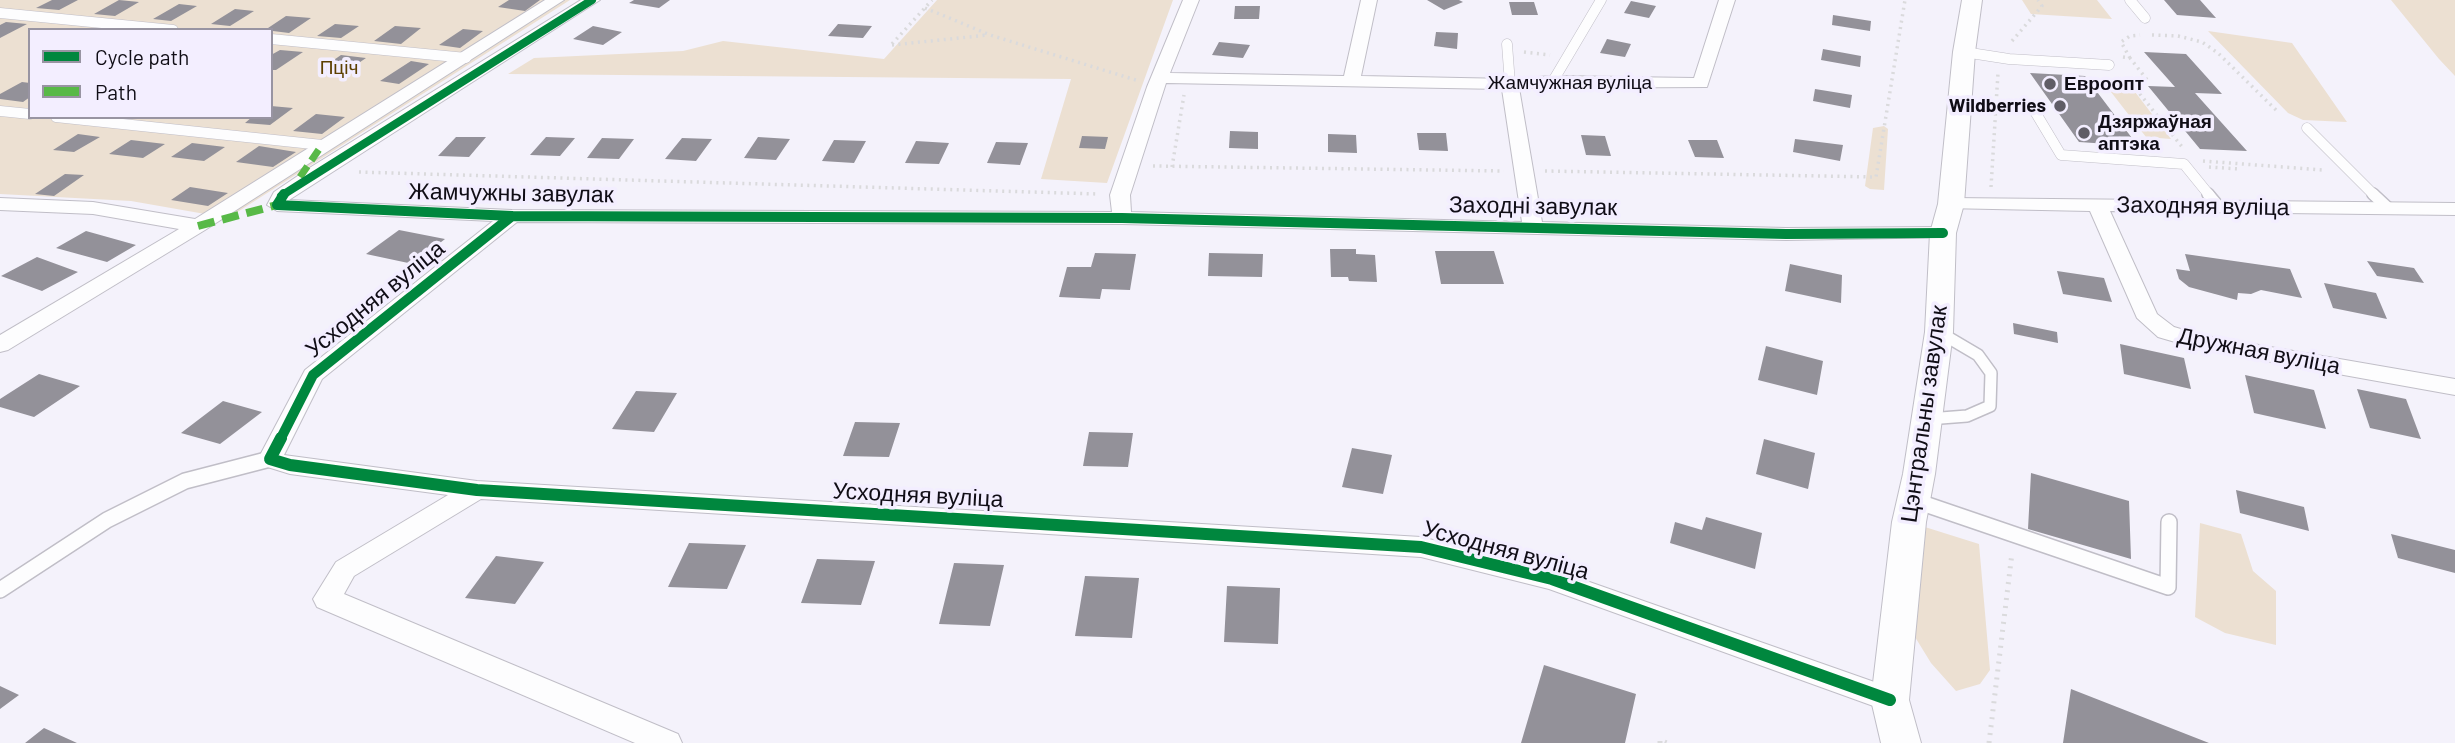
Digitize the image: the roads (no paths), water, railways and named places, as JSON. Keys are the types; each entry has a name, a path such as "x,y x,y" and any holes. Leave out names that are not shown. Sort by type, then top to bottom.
{"street":[{"path":"0,345 198,226 322,145 556,0"},
{"name":"Жамчужны завулак","path":"592,0 281,195 277,205 512,216 1122,218"},
{"path":"1122,218 1120,195 1158,82 1191,0"},
{"path":"1351,80 1369,0"},
{"name":"Жамчужная вуліца","path":"1158,82 1351,80 1510,84 1553,81 1701,83 1727,0"},
{"name":"Цэнтральны завулак","path":"1901,743 1890,700 1914,500 1939,332 1947,218 1972,0"},
{"path":"1510,84 1533,226"},
{"path":"0,204 93,208 198,226"},
{"name":"Заходняя вуліца","path":"1947,218 2097,205 2455,209"},
{"name":"Дружная вуліца","path":"2097,205 2148,318 2166,332 2199,342 2455,387"},
{"name":"Усходняя вуліца","path":"512,216 313,375 270,459 290,465 477,490 1421,547 1552,579 1890,700"},
{"name":"Заходні завулак","path":"1122,218 1786,234 1947,218"},
{"path":"477,490 345,569 327,599 667,743"}],"lane":[{"path":"1553,81 1601,0"},
{"path":"2130,0 2145,18"},
{"path":"0,13 153,28"},
{"path":"273,39 466,58"},
{"path":"1507,47 1510,84"},
{"path":"1964,52 2109,65"},
{"path":"2031,105 2061,155 2184,164 2218,206"},
{"path":"0,111 28,114"},
{"path":"75,119 322,145"},
{"path":"2307,128 2388,208"},
{"path":"1927,419 1967,416 1990,405 1990,373 1978,355 1939,332"},
{"path":"0,590 107,520 185,481 270,459"},
{"path":"1914,500 2168,587 2169,522"}],"place":[{"name":"Евроопт","path":"2050,84"},
{"name":"Wildberries","path":"2060,106"},
{"name":"Дзяржаўная аптэка","path":"2084,133"}],"park label":[{"name":"Пціч","path":"339,68"}]}
